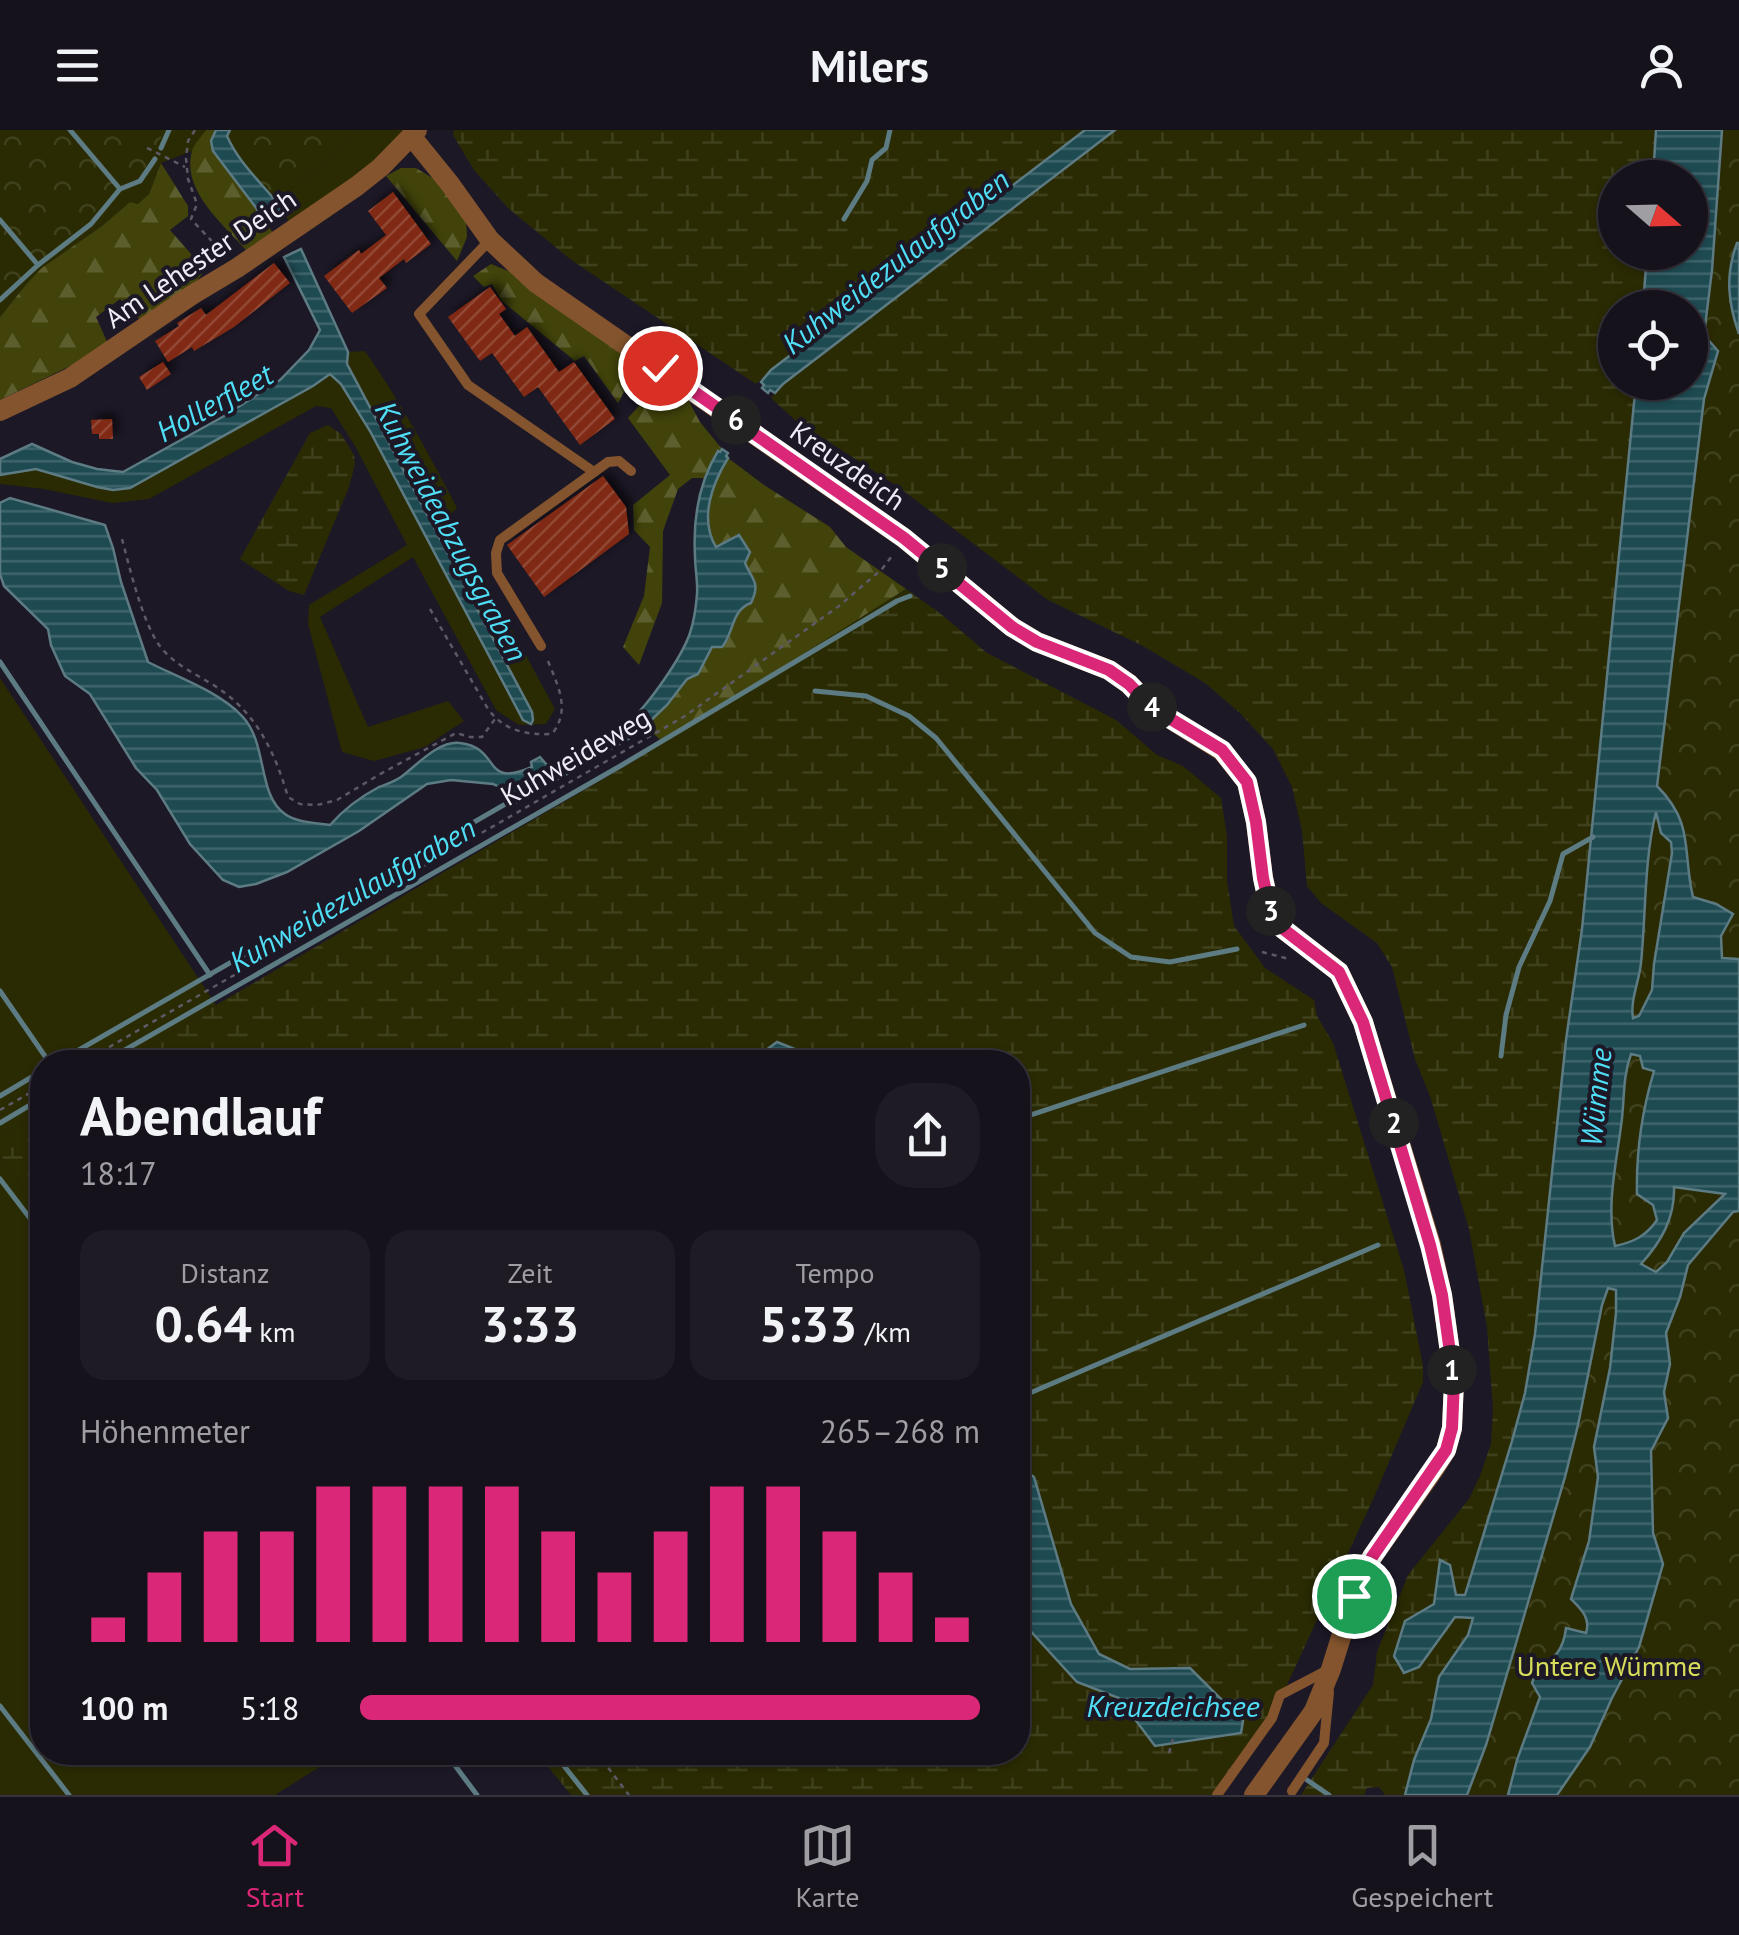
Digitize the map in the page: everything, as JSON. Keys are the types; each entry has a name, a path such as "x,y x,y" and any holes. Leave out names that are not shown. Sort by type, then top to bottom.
{"street":[{"name":"Kreuzdeich","path":"415,134 490,240 536,283 904,538 1012,627 1037,642 1109,670 1129,684 1151,707 1222,750 1247,782 1270,909 1282,928 1339,972 1363,1022 1430,1245 1442,1295 1454,1381 1452,1428 1446,1450 1372,1557 1354,1596 1332,1669 1314,1710 1254,1795"},
{"name":"Am Lehester Deich","path":"0,410 70,378 236,268 357,186 415,134"}],"lane":[{"path":"490,240 419,314 468,384 594,472"},
{"path":"542,646 498,573 496,553 500,540 608,462 619,461 631,471"},
{"path":"1292,1791 1324,1743 1332,1669"},
{"path":"1216,1795 1272,1718 1280,1695 1332,1669"}],"path":[{"path":"195,130 188,141 188,179 196,204 191,219 236,268"},
{"path":"147,148 187,168"},
{"name":"Kuhweideweg","path":"104,1050 684,716 838,606 882,569 904,538"},
{"path":"122,539 156,641 172,659 225,693 251,716 268,740 288,797 300,804 337,800 444,738 456,733 482,737 496,719"},
{"path":"430,609 496,719 516,732 552,734 559,726 563,708 560,690 542,646"},
{"path":"0,1110 30,1093"},
{"path":"1169,1753 1173,1739"},
{"path":"606,1765 629,1795"}],"green space":[{"path":"0,130 206,130 192,151 161,163 149,194 138,204 130,202 36,272 0,317"},
{"path":"0,130 165,130 142,174 112,194 0,312"},
{"path":"206,130 216,130 211,141 213,152 273,233 246,250 206,205 193,179 192,151"},
{"path":"230,130 355,130 329,159 276,201 234,153 227,136"},
{"path":"355,130 404,130 358,178 290,223 276,201 329,159"},
{"path":"454,130 1085,130 756,384 570,259 508,208 474,170 453,135"},
{"path":"1115,130 1656,130 1654,160 1598,160 1598,270 1646,270 1644,290 1598,290 1598,400 1634,400 1582,929 1566,1040 1535,1334 1525,1393 1465,1595 1473,1618 1468,1635 1439,1677 1431,1719 1405,1795 1385,1795 1379,1787 1367,1788 1364,1795 1301,1795 1373,1685 1377,1652 1408,1575 1469,1499 1491,1444 1493,1408 1487,1327 1469,1229 1430,1096 1415,1059 1392,967 1377,943 1321,903 1307,886 1302,831 1292,787 1273,749 1240,713 1205,683 1143,646 1048,600 897,486 795,420 771,398 783,384"},
{"name":"Untere Wümme","path":"1684,130 1739,130 1739,1795 1428,1795 1559,1351 1688,400 1708,400 1708,290 1690,290 1690,270 1708,270 1708,160 1688,160"},
{"path":"161,163 188,206 188,216 170,230 205,270 197,281 140,320 120,299 96,317 108,344 0,400 0,317 36,272 130,202 138,204 149,194"},
{"path":"401,168 416,168 434,179 466,220 467,237 457,261 386,176"},
{"path":"491,264 513,273 615,347 628,368 626,388 618,403 584,356 575,361 502,301 492,284 484,287 473,276"},
{"path":"365,351 402,408 457,508 450,515 555,709 546,724 519,725 496,710 413,557 320,617 368,727 448,701 464,721 425,747 374,761 342,752 308,624 309,605 407,545 331,408 316,406 149,499 112,503 0,484 0,475 36,469 113,490 169,467 330,374 341,384 370,431 523,719 532,712 347,364 348,352"},
{"path":"671,387 687,398 722,449 712,460 705,478 692,478 678,489 663,531 662,603 639,665 623,647 644,596 650,547 634,530 633,505 670,475 628,418 647,397"},
{"path":"328,425 341,434 355,464 304,595 289,591 240,559 310,433"},
{"path":"728,458 830,527 846,547 906,589 664,743 645,726 688,679 698,674 713,647 728,640 737,612 755,584 746,565 750,552 727,540 716,548 708,525 713,490"},
{"path":"906,589 987,653 1116,720 1157,755 1183,766 1221,798 1234,926 1265,968 1314,1000 1317,1016 1333,1043 1404,1270 1423,1382 1273,1715 1214,1795 571,1795 547,1765 1030,1765 1030,1630 1077,1682 1119,1698 1155,1745 1190,1668 1130,1669 1099,1654 1071,1604 1035,1477 1030,1474 1030,1050 797,1050 777,1042 766,1050 143,1050 629,764"},
{"path":"0,678 216,1005 143,1050 30,1050 30,1119 0,1138"},
{"path":"30,1119 30,1196 0,1157 0,1138"},
{"path":"0,1157 30,1196 30,1765 323,1765 275,1795 0,1795"}],"water":[{"path":"216,130 230,130 227,136 238,156 282,209 266,221 213,151 211,141"},
{"path":"1085,130 1115,130 775,393 762,388 761,382 771,370"},
{"path":"1656,130 1722,130 1708,302 1708,290 1644,290 1646,270 1708,270 1708,160 1654,160"},
{"path":"1739,243 1739,334 1729,289"},
{"path":"301,249 348,352 347,364 532,712 531,724 523,720 370,431 341,384 330,374 130,488 97,487 36,469 0,475 0,459 32,444 72,462 123,472 280,380 309,350 320,330 284,257"},
{"path":"1708,340 1718,351 1708,385"},
{"name":"Wümme","path":"1634,400 1704,400 1657,786 1682,826 1693,897 1733,914 1721,936 1722,958 1739,959 1739,1211 1733,1212 1688,1265 1666,1333 1670,1364 1664,1392 1668,1418 1651,1451 1653,1533 1663,1564 1639,1647 1590,1747 1557,1795 1508,1795 1540,1697 1532,1683 1539,1665 1551,1660 1558,1651 1566,1628 1586,1633 1587,1628 1584,1614 1571,1599 1589,1541 1598,1477 1594,1447 1616,1313 1616,1290 1608,1288 1565,1477 1486,1745 1467,1795 1405,1795 1431,1719 1439,1677 1468,1635 1473,1618 1455,1617 1419,1667 1404,1673 1394,1656 1405,1621 1434,1604 1440,1560 1450,1565 1456,1595 1465,1595 1525,1393 1582,929","holes":["1656,812 1661,833 1671,842 1672,853 1652,990 1639,1016 1633,1018","1631,1054 1640,1056 1643,1068 1654,1071 1641,1132 1637,1194 1653,1205 1657,1220 1639,1238 1615,1246 1612,1201","1674,1187 1725,1194 1684,1233 1667,1262 1656,1272 1641,1264 1665,1229"]},
{"path":"722,449 728,458 713,490 708,525 716,547 739,535 750,552 745,563 754,582 754,596 736,616 722,647 712,647 698,674 687,679 645,726 514,804 507,791 493,784 451,780 427,784 359,831 287,872 239,887 223,880 190,844 90,694 65,676 48,629 4,586 0,574 0,503 10,498 105,525 148,662 232,707 256,740 276,805 294,819 330,825 359,799 398,779 444,745 473,746 505,773 532,767 531,762 540,757 557,768 629,722 664,680 690,633 697,594 696,515 706,475"},
{"path":"777,1042 797,1050 766,1050"},
{"name":"Kreuzdeichsee","path":"1030,1474 1071,1604 1099,1654 1130,1669 1190,1668 1243,1721 1241,1733 1155,1746 1119,1698 1077,1682 1030,1631"}],"building":[{"path":"393,192 431,244 379,278 387,288 352,313 324,276 386,235 368,211"},
{"path":"274,263 290,283 234,327 168,362 155,341 201,308 206,315"},
{"path":"490,287 506,309 499,314 515,336 527,327 559,372 574,362 615,419 580,445 538,387 524,397 492,353 480,361 448,317"},
{"path":"163,362 171,374 147,390 139,377"},
{"path":"112,419 113,439 99,439 99,434 92,434 91,420"},
{"path":"603,476 626,507 629,534 544,597 507,545"}],"waterway":[{"path":"70,130 120,189"},
{"path":"161,148 169,130"},
{"path":"844,219 867,181 872,160 886,148 890,130"},
{"path":"0,300 91,224 120,189 140,181 155,159"},
{"path":"0,220 38,265"},
{"name":"Kuhweidezulaufgraben","path":"125,1050 910,596"},
{"path":"0,662 210,975"},
{"path":"815,691 866,696 909,716 936,738 1095,933 1131,957 1170,962 1237,949"},
{"name":"Kuhweideabzugsgraben","path":"79,1050 514,799"},
{"path":"1501,1056 1506,1015 1519,967 1550,901 1563,854 1593,837"},
{"path":"0,991 41,1050"},
{"path":"1030,1115 1304,1025"},
{"name":"Kuhweideabzugsgraben","path":"0,1096 30,1078"},
{"name":"Kuhweidezulaufgraben","path":"0,1123 30,1105"},
{"path":"0,1179 30,1218"},
{"path":"1030,1393 1378,1245"},
{"path":"0,1706 30,1745"},
{"path":"46,1765 69,1795"},
{"path":"455,1765 477,1795"},
{"path":"563,1765 587,1795"},
{"path":"1307,1780 1329,1795"}],"route":[{"path":"660,368 904,538 1012,627 1037,642 1109,670 1129,684 1151,707 1222,750 1247,782 1270,909 1282,928 1339,972 1363,1022 1430,1245 1442,1295 1454,1381 1452,1428 1446,1450 1372,1557 1354,1596"}],"water label":[{"name":"Hollerfleet","path":"214,402"}]}
